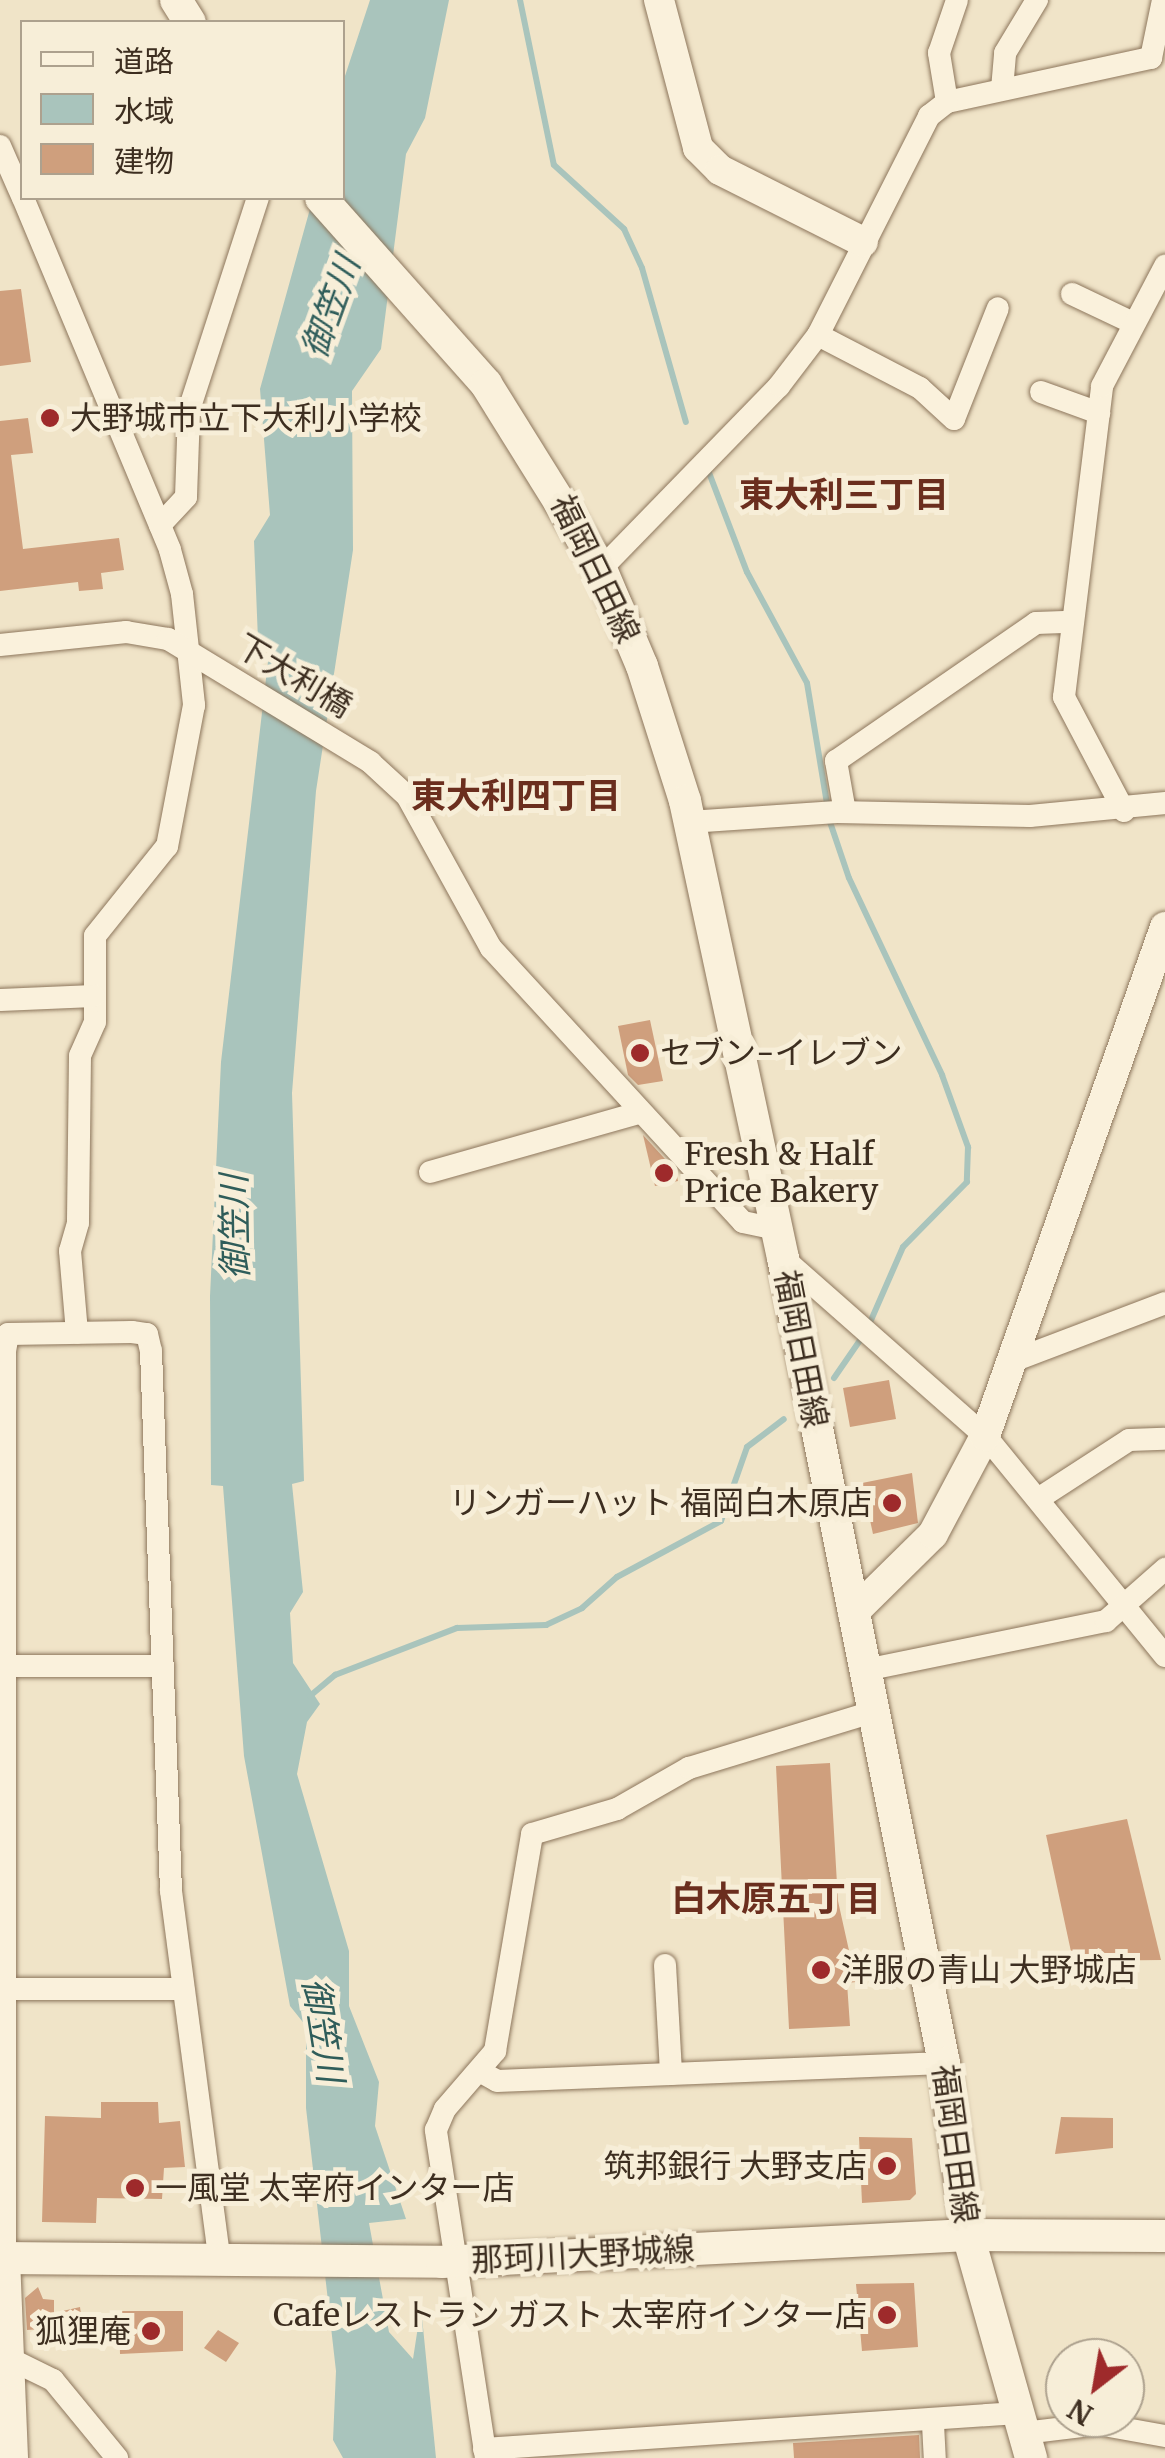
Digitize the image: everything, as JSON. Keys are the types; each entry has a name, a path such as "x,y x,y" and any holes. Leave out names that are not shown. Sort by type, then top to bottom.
{"main road":[{"name":"福岡日田線","path":"323,200 486,384 601,569 642,666 689,822 779,1244 944,2063 968,2234 1024,2435"},
{"name":"那珂川大野城線","path":"2,2258 220,2264 450,2262 968,2234 1165,2236"}],"street":[{"path":"660,0 698,148 720,170 863,242"},
{"path":"947,102 939,52 957,0"},
{"path":"1002,90 1005,53 1038,0"},
{"path":"601,569 780,386 818,335 929,116 947,102 1161,58 1163,0"},
{"path":"0,146 20,190"},
{"path":"24,200 160,525 182,594 195,655 194,705 167,846 95,936 96,1022 80,1056 77,1098 78,1223 70,1267 77,1333"},
{"path":"160,525 186,497 189,410 257,200"},
{"path":"1124,811 1064,698 1102,386 1165,266"},
{"path":"1072,294 1133,323"},
{"path":"818,335 903,378 954,419 998,308"},
{"path":"1041,392 1100,413"},
{"path":"835,812 836,762 1036,623 1071,622"},
{"name":"下大利橋","path":"0,646 126,632 168,640 354,750 407,796 491,948 742,1222 779,1244 864,1334 985,1436 1165,1656"},
{"path":"689,822 835,812 1124,811 1165,802"},
{"path":"854,1613 933,1534 985,1436 1165,927"},
{"path":"0,1000 94,996"},
{"path":"430,1172 639,1113"},
{"path":"1010,1362 1165,1303"},
{"path":"13,2458 2,2258 2,1666 8,1334 147,1334 160,1666 181,1989 220,2264"},
{"path":"1038,1500 1129,1440 1164,1439"},
{"path":"865,1670 1106,1621 1165,1569"},
{"path":"2,1666 160,1666"},
{"path":"872,1712 689,1768 617,1810 538,1828 525,1849 495,2051 481,2072 445,2109 436,2130 450,2262 484,2453 933,2424 1024,2435 1098,2424 1165,2436"},
{"path":"665,1965 672,2074"},
{"path":"2,1989 181,1989"},
{"path":"481,2072 497,2081 944,2063"},
{"path":"10,2360 53,2380 118,2458"},
{"path":"933,2424 935,2458"}],"water":[{"name":"御笠川","path":"370,0 449,0 425,118 406,154 381,349 352,391 353,550 316,791 292,1093 304,1481 292,1484 303,1592 290,1613 293,1663 320,1704 307,1722 297,1774 349,1951 349,2006 379,2082 375,2126 406,2219 369,2223 389,2332 413,2359 421,2307 436,2458 343,2458 333,2440 336,2371 306,2108 306,2026 290,2006 244,1756 223,1486 211,1485 210,1296 221,1062 269,653 258,640 254,541 270,515 260,389 312,200 345,200 345,76"}],"building":[{"path":"21,289 31,362 0,366 0,291"},
{"path":"28,418 33,453 11,455 23,549 119,538 124,570 101,573 103,589 79,591 78,582 0,591 0,421"},
{"name":"セブン-イレブン","path":"650,1020 663,1081 638,1085 628,1075 618,1026"},
{"name":"Fresh & Half Price Bakery","path":"643,1135 676,1171 678,1181 655,1186"},
{"path":"889,1380 896,1419 850,1427 843,1388"},
{"name":"リンガーハット 福岡白木原店","path":"912,1473 918,1523 873,1534 862,1483"},
{"path":"830,1763 838,1901 856,1982 847,1983 850,2026 789,2029 776,1766"},
{"path":"1127,1819 1161,1960 1073,1961 1046,1835"},
{"path":"101,2102 158,2102 159,2123 180,2121 185,2167 164,2168 162,2199 97,2198 96,2223 42,2222 45,2116 101,2118"},
{"path":"1061,2117 1113,2118 1113,2148 1055,2154"},
{"name":"筑邦銀行 大野支店","path":"859,2137 912,2138 916,2194 910,2200 862,2203"},
{"name":"Cafeレストラン ガスト 太宰府インター店","path":"914,2283 918,2347 862,2351 856,2284"},
{"path":"38,2287 43,2299 54,2300 54,2313 80,2307 85,2345 43,2347 42,2329 27,2330 25,2298"},
{"name":"狐狸庵","path":"119,2311 183,2311 183,2351 120,2354"},
{"path":"218,2330 239,2343 226,2362 204,2348"},
{"path":"919,2435 920,2458 794,2458 793,2443"}],"waterway":[{"path":"520,0 554,165 624,229 642,268 686,422"},
{"path":"708,470 747,572 807,683 830,822 849,878 942,1075 968,1147 967,1182 903,1247 869,1325"},
{"path":"834,1378 863,1336"},
{"path":"310,1696 335,1675 457,1628 546,1625 582,1608 617,1577 721,1521 747,1447 784,1419"}],"place":[{"name":"大野城市立下大利小学校","path":"50,418"},
{"name":"セブン-イレブン","path":"640,1053"},
{"name":"Fresh & Half Price Bakery","path":"664,1173"},
{"name":"リンガーハット 福岡白木原店","path":"892,1503"},
{"name":"洋服の青山 大野城店","path":"821,1970"},
{"name":"筑邦銀行 大野支店","path":"887,2166"},
{"name":"一風堂 太宰府インター店","path":"135,2188"},
{"name":"Cafeレストラン ガスト 太宰府インター店","path":"887,2315"},
{"name":"狐狸庵","path":"151,2331"}],"district":[{"name":"東大利三丁目","path":"844,495"},
{"name":"東大利四丁目","path":"516,796"},
{"name":"白木原五丁目","path":"776,1899"}]}
